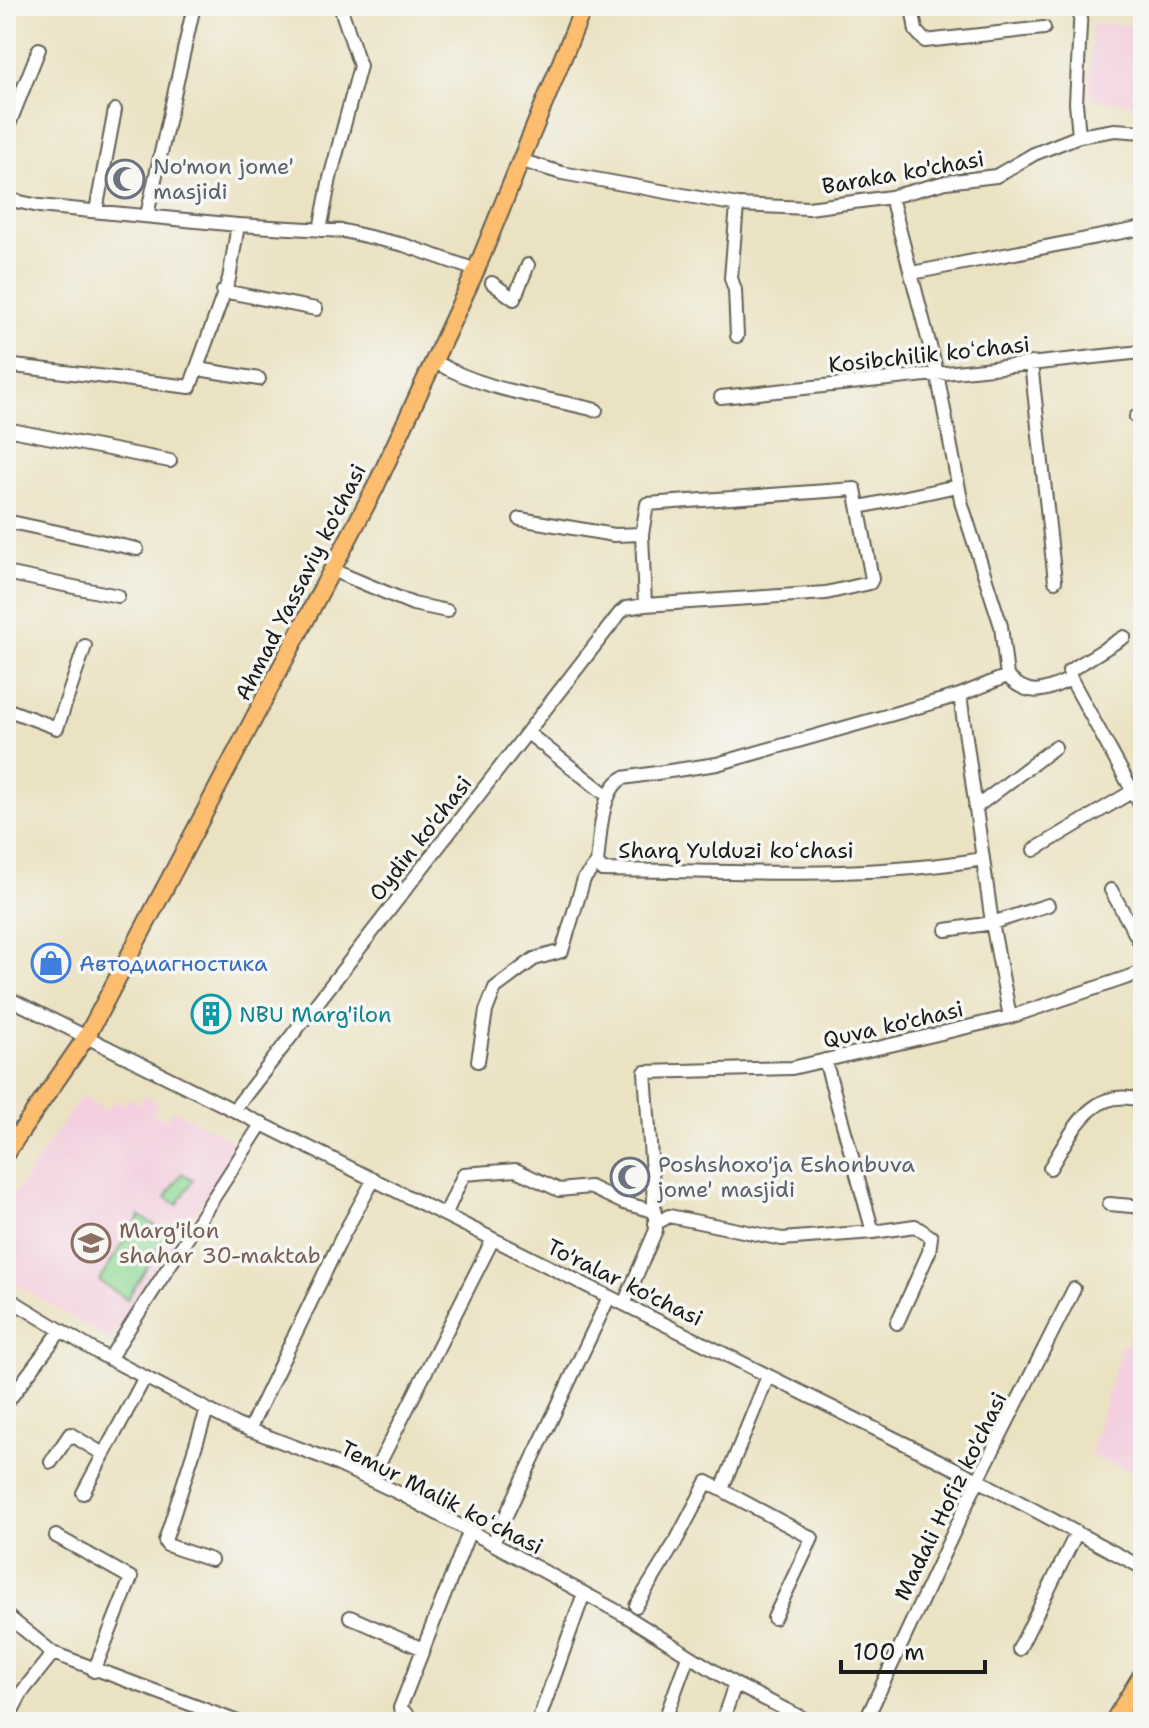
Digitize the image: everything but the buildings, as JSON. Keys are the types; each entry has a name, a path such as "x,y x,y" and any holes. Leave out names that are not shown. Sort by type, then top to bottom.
{"main road":[{"name":"Ahmad Yassaviy ko'chasi","path":"6,1153 87,1036 332,570 476,270 584,6"},
{"path":"1113,1722 1143,1673"},
{"path":"1134,1722 1143,1707"}],"street":[{"path":"147,215 194,6"},
{"path":"320,230 360,61 340,6"},
{"path":"912,6 916,31 925,41 1044,28"},
{"path":"1079,136 1076,103 1081,6"},
{"path":"6,132 39,49"},
{"path":"96,211 115,110"},
{"name":"Baraka ko'chasi","path":"522,161 562,173 737,205 809,208 891,197 946,182 996,176 1034,154 1079,136 1115,130 1143,132"},
{"path":"891,197 937,373 957,486 1001,626 1007,676 1026,692 1038,694 1071,679"},
{"path":"6,199 96,211 320,230 404,245 476,270"},
{"path":"737,205 731,278 735,290 737,336"},
{"path":"6,365 190,387 229,279 238,225"},
{"path":"912,273 1143,228"},
{"path":"492,283 514,299 528,265"},
{"path":"223,291 316,309"},
{"name":"Kosibchilik koʻchasi","path":"721,397 1141,352"},
{"path":"434,361 452,372 503,389 596,410"},
{"path":"1031,363 1055,581"},
{"path":"198,369 259,379"},
{"path":"6,429 170,461"},
{"path":"645,605 643,509 651,502 851,486 860,507 957,486"},
{"name":"Oydin ko'chasi","path":"234,1110 620,613 626,608 645,605 826,593 870,583 872,579 860,507"},
{"path":"520,519 614,535 642,534"},
{"path":"6,521 137,549"},
{"path":"332,570 413,604 447,611"},
{"path":"6,573 118,596"},
{"path":"1124,637 1069,671 1143,810"},
{"path":"6,709 57,728 85,646"},
{"path":"529,734 608,796 616,782 623,778 717,764 960,695 1007,676"},
{"path":"960,695 992,923 1010,1017"},
{"path":"975,808 1055,747"},
{"path":"1034,850 1133,791"},
{"name":"Sharq Yulduzi koʻchasi","path":"608,796 597,863 602,870 919,870 983,859"},
{"path":"478,1061 486,1011 495,988 534,959 562,951 584,879 597,863"},
{"path":"1111,890 1143,948"},
{"path":"946,930 992,923 1048,905"},
{"name":"Quva ko'chasi","path":"654,1217 645,1072 792,1068 1010,1017 1143,972"},
{"name":"To'ralar ko'chasi","path":"6,997 978,1480 1143,1568"},
{"path":"825,1060 873,1232"},
{"path":"1050,1168 1078,1124 1101,1100 1123,1097 1143,1101"},
{"path":"109,1359 262,1123"},
{"path":"445,1215 464,1174 516,1170 559,1190 590,1187 654,1217 669,1216 782,1239 915,1226 931,1237 929,1252 897,1323"},
{"path":"249,1430 336,1249 374,1179"},
{"path":"1109,1204 1143,1207"},
{"path":"624,1304 655,1238 654,1217"},
{"path":"371,1480 493,1239"},
{"name":"Madali Hofiz ko'chasi","path":"865,1722 978,1480 1074,1289"},
{"name":"Temur Malik koʻchasi","path":"6,1297 109,1359 207,1410 371,1480 470,1530 583,1596 626,1616 735,1684 810,1722"},
{"path":"493,1543 609,1297"},
{"path":"6,1404 61,1330"},
{"path":"722,1489 768,1376"},
{"path":"83,1493 145,1377"},
{"path":"207,1410 165,1541 167,1545 211,1560"},
{"path":"51,1462 70,1434 103,1454"},
{"path":"636,1606 707,1482 812,1538 774,1618"},
{"path":"415,1722 400,1708 470,1530"},
{"path":"1019,1649 1077,1532"},
{"path":"56,1536 131,1578 94,1671"},
{"path":"538,1722 583,1596"},
{"path":"6,1615 53,1653 94,1671 238,1722"},
{"path":"350,1617 423,1649"},
{"path":"6,1722 22,1692 53,1653"},
{"path":"664,1722 688,1656"},
{"path":"722,1722 735,1684"}],"shaded area":[{"path":"1092,24 1143,25 1143,105 1090,99"},
{"name":"Marg'ilon shahar 30-maktab","path":"145,1095 159,1103 153,1113 166,1120 173,1110 241,1144 111,1341 6,1278 6,1207 81,1096 107,1111 115,1100 124,1105 128,1098 139,1105"},
{"path":"1139,1300 1143,1300 1143,1451 1134,1472 1090,1456 1122,1344 1127,1345 1139,1312"}],"green space":[{"path":"182,1173 193,1180 177,1205 166,1197"},
{"path":"140,1216 168,1234 127,1299 99,1281"}],"place":[{"name":"No'mon jome' masjidi","path":"125,179"},
{"name":"Автодиагностика","path":"51,963"},
{"name":"NBU Marg'ilon","path":"211,1014"},
{"name":"Poshshoxo'ja Eshonbuva jome' masjidi","path":"630,1177"},
{"name":"Marg'ilon shahar 30-maktab","path":"91,1243"}]}
